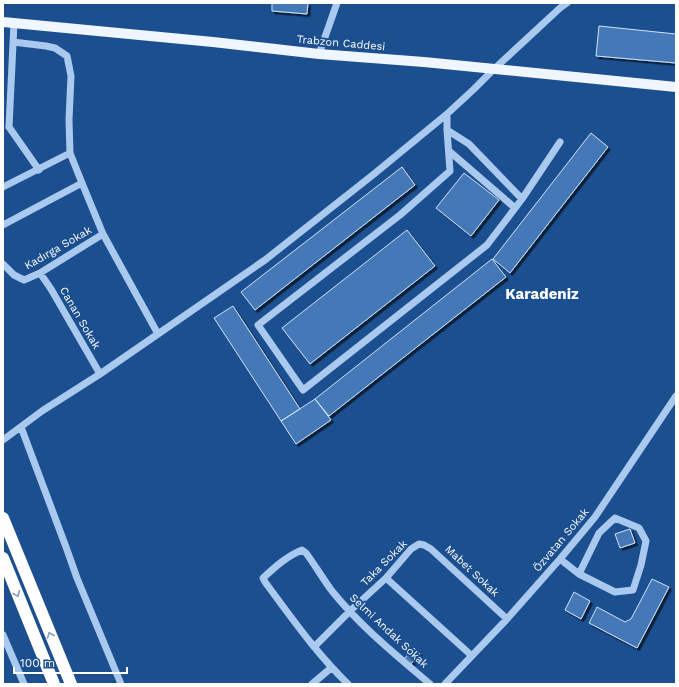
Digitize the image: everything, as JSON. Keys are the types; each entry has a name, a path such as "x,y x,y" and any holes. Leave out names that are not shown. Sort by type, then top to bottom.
{"highway":[{"path":"3,518 71,684"},
{"path":"3,558 54,684"}],"main road":[{"name":"Trabzon Caddesi","path":"3,22 213,42 319,54 424,62 676,87"}],"street":[{"path":"319,54 337,3"},
{"path":"3,440 42,411 100,374 266,260 447,114 567,3"},
{"path":"14,23 6,128 39,170"},
{"path":"13,42 55,48 66,56 70,76 70,153 103,234 158,334"},
{"path":"447,114 450,171 400,215 258,325 303,390 487,245 522,199 560,142"},
{"path":"447,130 469,144 522,199"},
{"path":"449,151 515,208"},
{"path":"3,187 70,153"},
{"path":"3,225 82,183"},
{"name":"Kadırga Sokak","path":"3,264 14,275 24,280 40,273 103,234"},
{"name":"Canan Sokak","path":"40,273 51,289 100,374"},
{"name":"Özvatan Sokak","path":"445,684 507,619 595,517 676,396"},
{"path":"20,428 77,578 121,684"},
{"path":"560,559 579,574 615,592 633,590 641,565 646,541 639,528 615,518 599,533 579,574"},
{"name":"Taka Sokak","path":"314,647 386,578 411,549 419,544"},
{"name":"Mabet Sokak","path":"419,544 431,549 507,619"},
{"name":"Selmi Andak Sokak","path":"314,647 263,578 292,554 302,550 306,553 332,590 350,611 392,651 430,684"},
{"path":"386,578 472,656"},
{"path":"3,635 24,684"},
{"path":"314,647 348,684"},
{"path":"312,684 332,668"}],"building":[{"path":"272,3 308,3 307,14 272,11"},
{"path":"599,26 676,34 676,63 596,56"},
{"path":"591,133 608,147 510,273 493,259"},
{"path":"402,167 415,185 255,310 241,292"},
{"path":"464,173 499,200 471,236 436,208"},
{"path":"407,230 435,266 310,364 282,328"},
{"path":"492,259 506,277 329,416 315,399"},
{"path":"233,306 300,409 281,421 214,318"},
{"path":"315,399 331,420 296,444 281,421"},
{"path":"630,529 635,543 620,548 615,534"},
{"path":"652,579 669,587 637,648 589,623 597,607 625,622 631,619"},
{"path":"574,592 590,601 581,619 565,610"},
{"path":"414,648 420,654 410,665 404,659"}],"district":[{"name":"Karadeniz","path":"542,294"}]}
